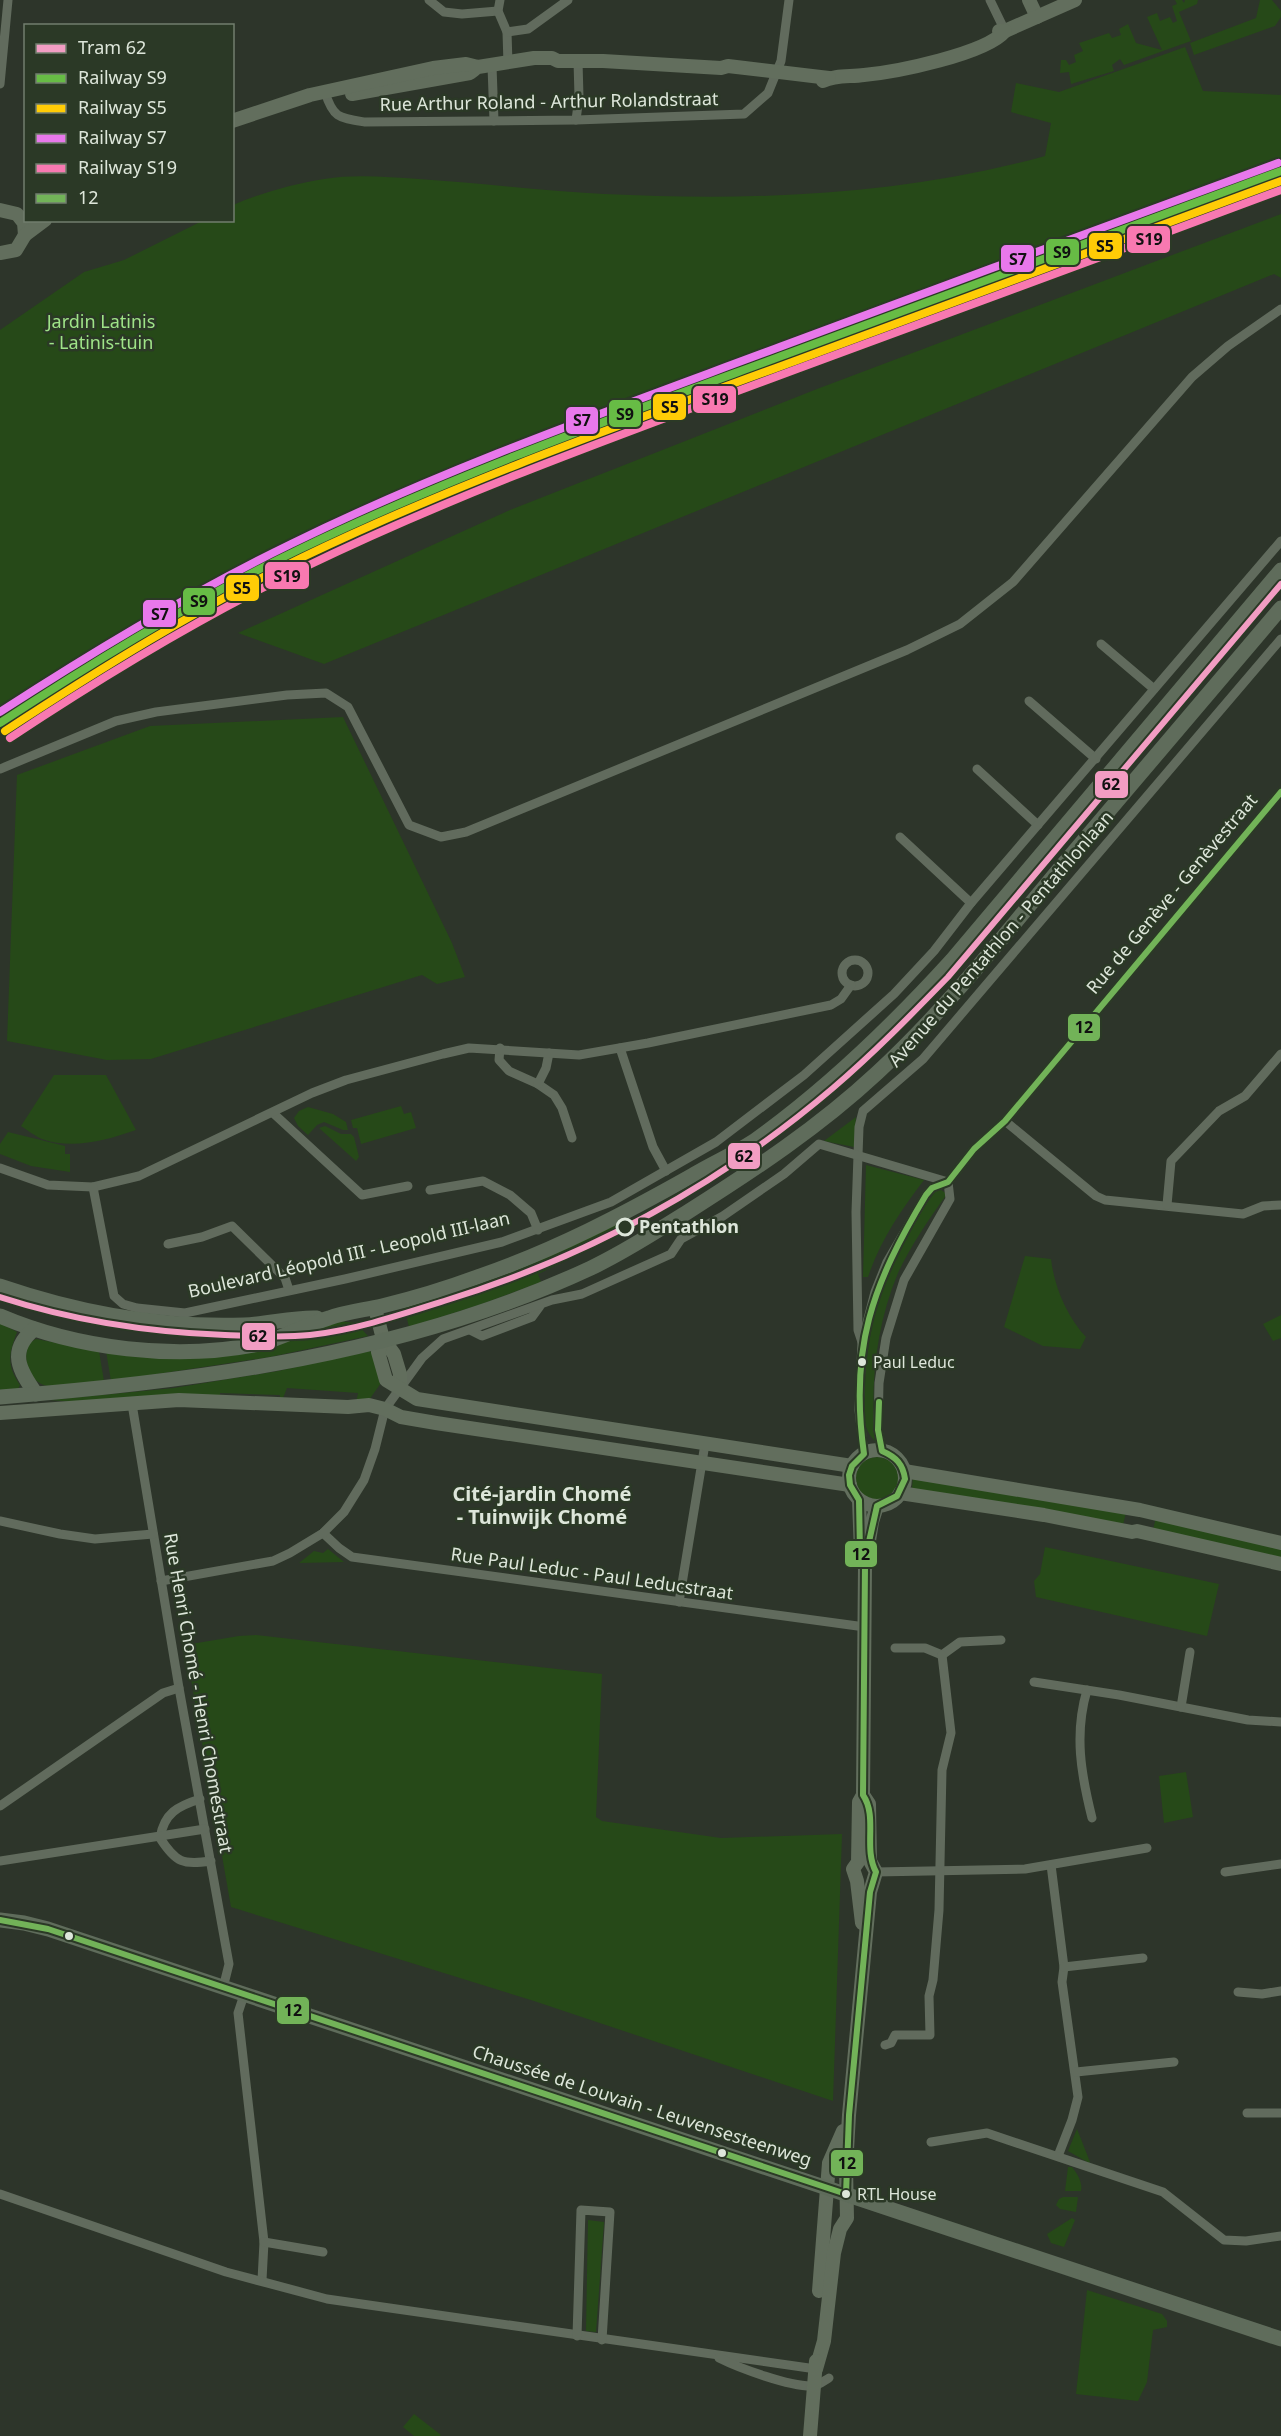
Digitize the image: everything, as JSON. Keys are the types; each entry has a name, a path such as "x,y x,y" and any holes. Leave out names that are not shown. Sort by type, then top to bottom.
{"main road":[{"name":"Boulevard Léopold III - Leopold III-laan","path":"0,1316 34,1329 108,1346 144,1350 195,1350 258,1344 329,1318 375,1308 478,1277 554,1248 630,1211 731,1155 779,1122 860,1055 940,973 1281,570"},
{"path":"0,1397 186,1378 268,1365 383,1340 480,1311 591,1268 652,1236 766,1162 816,1125 874,1076 959,989 1281,608"},
{"name":"Boulevard Léopold III - Leopold III-laan","path":"0,1286 65,1305 131,1320 245,1325 329,1318"},
{"path":"34,1329 22,1342 18,1360 23,1375 36,1394"},
{"name":"Chaussée de Louvain - Leuvensesteenweg","path":"0,1910 24,1923 1281,2339"},
{"name":"Chaussée de Louvain - Leuvensesteenweg","path":"0,1920 24,1923"}],"street":[{"path":"0,84 8,0"},
{"path":"429,0 444,12 462,14 498,11"},
{"path":"500,0 498,11 507,32 508,64"},
{"path":"507,32 528,29 568,0"},
{"path":"775,75 781,61 789,0"},
{"path":"990,0 1005,31"},
{"path":"1029,0 1036,17"},
{"path":"234,120 326,96 470,73 485,67 534,58 721,68 728,66 775,75 829,78 865,75 941,58 946,53 994,31 1005,31 1075,0"},
{"path":"576,120 579,97 578,61"},
{"path":"485,67 494,121"},
{"name":"Rue Arthur Roland - Arthur Rolandstraat","path":"326,96 332,111 338,116 365,122 576,120 744,114 768,93 775,75"},
{"path":"234,128 326,96"},
{"path":"0,210 12,211 23,218 25,235"},
{"path":"0,253 16,250 25,235 42,222"},
{"path":"0,769 116,722 146,714 287,695 326,693 348,707 410,825 441,837 466,832 907,650 960,624 1013,582 1192,377 1228,346 1281,309"},
{"name":"Boulevard Léopold III - Leopold III-laan","path":"93,1187 114,1296 123,1304 137,1308 185,1313 345,1280 502,1242 611,1202 716,1143 776,1097 884,1003 934,951 971,903 1281,541"},
{"name":"Avenue du Pentathlon - Pentathlonlaan","path":"859,1155 859,1127 863,1111 923,1059 1281,639"},
{"path":"1101,644 1154,689"},
{"path":"1029,701 1096,759"},
{"path":"977,769 1038,825"},
{"name":"Rue de Genève - Genèvestraat","path":"864,1454 859,1410 862,1342 875,1292 887,1262 926,1195 932,1188 948,1182 974,1149 1005,1121 1281,792"},
{"path":"900,837 971,903"},
{"path":"934,951 940,973"},
{"path":"0,1168 11,1174 48,1185 93,1187 140,1176 312,1093 346,1080 470,1048 500,1048 579,1055 620,1048 831,1005 841,999 851,986"},
{"path":"500,1048 499,1060 509,1071 538,1084 554,1095 562,1108 572,1138"},
{"path":"620,1048 653,1147 666,1171"},
{"path":"538,1084 546,1068 549,1053"},
{"path":"1167,1205 1171,1161 1219,1111 1245,1096 1281,1054"},
{"path":"273,1113 362,1195 408,1186"},
{"path":"1005,1121 1096,1196 1105,1200 1242,1214 1263,1206 1281,1205"},
{"path":"161,1581 273,1561 323,1533 344,1512 364,1480 385,1409 426,1354 443,1339 552,1300 582,1294 671,1254 681,1239 723,1215 784,1174 819,1144 948,1182"},
{"name":"Rue de Genève - Genèvestraat","path":"859,1155 856,1212 857,1316 862,1342"},
{"path":"430,1190 483,1181 510,1195 531,1213 538,1230"},
{"name":"Rue de Genève - Genèvestraat","path":"882,1451 878,1430 879,1383 885,1338 904,1280 950,1199 948,1182"},
{"path":"168,1244 202,1237 232,1226 285,1278 289,1290"},
{"path":"375,1308 383,1340 394,1354 400,1374 400,1388"},
{"path":"400,1388 417,1400 427,1402 852,1466"},
{"path":"36,1394 50,1409"},
{"path":"0,1413 179,1400 369,1406 385,1409 401,1417 850,1485"},
{"name":"Rue Henri Chomé - Henri Choméstraat","path":"132,1404 179,1688 229,1964 223,1988"},
{"path":"679,1602 705,1444"},
{"path":"860,1500 877,1506 889,1504 900,1493 905,1483 904,1471 896,1458 882,1451 864,1454 852,1466 850,1485 860,1500 861,1551 865,1566"},
{"path":"904,1471 1140,1510 1281,1543"},
{"path":"900,1493 1137,1531 1281,1564"},
{"path":"816,2369 824,2341 834,2253 840,2229 847,2218 848,2118 865,1940 869,1869 859,1802 863,1795 865,1566 877,1506"},
{"path":"0,1521 95,1539 153,1534"},
{"name":"Rue Paul Leduc - Paul Leducstraat","path":"323,1533 352,1557 865,1627"},
{"path":"942,1655 960,1642 1001,1640"},
{"path":"895,1648 925,1648 942,1655"},
{"path":"1181,1707 1190,1652"},
{"path":"885,2045 891,2043 895,2035 930,2035 929,1996 937,1941 942,1770 951,1733 942,1655"},
{"path":"1034,1682 1248,1720 1281,1722"},
{"path":"0,1806 163,1693 179,1688"},
{"path":"1087,1690 1080,1714 1078,1735 1092,1818"},
{"path":"200,1799 178,1806 161,1828 160,1838 177,1858 189,1864 211,1861"},
{"path":"0,1861 160,1838 205,1829"},
{"path":"869,1869 1025,1869 1147,1848"},
{"path":"1225,1872 1281,1864"},
{"path":"1051,1865 1064,1967 1062,1982 1078,2097 1058,2156"},
{"path":"865,1940 857,1881 865,1883 869,1869"},
{"path":"1064,1967 1143,1958"},
{"path":"1239,1992 1262,1994 1281,1991"},
{"path":"244,1995 238,2013 264,2242 262,2280"},
{"path":"1076,2072 1174,2062"},
{"path":"1247,2113 1281,2113"},
{"path":"810,2436 816,2369 815,2340 831,2155 835,2152 848,2118"},
{"path":"931,2142 987,2133 1163,2192 1224,2240 1246,2241 1281,2236"},
{"path":"0,2194 226,2272 262,2280 327,2300 717,2357 736,2356 816,2369"},
{"path":"577,2336 581,2210 610,2212 602,2340"},
{"path":"264,2242 323,2252"},
{"path":"717,2357 734,2366 794,2384 815,2387 829,2379"}],"green space":[{"path":"1175,0 1182,0 1184,3 1185,0 1198,0 1197,4 1179,12 1191,41 1124,65 1120,59 1112,65 1114,71 1071,84 1069,72 1060,73 1061,60 1066,60 1069,65 1076,62 1074,55 1083,51 1079,43 1109,33 1112,38 1121,35 1119,29 1128,24 1136,43 1162,50 1147,17 1157,13 1160,21 1170,17 1173,23 1177,21 1172,6 1177,4"},
{"path":"1260,0 1272,0 1281,11 1281,17 1275,26 1194,55 1190,43 1256,18"},
{"name":"Jardin Latinis - Latinis-tuin","path":"1185,47 1203,91 1281,95 1281,162 599,414 379,505 241,566 86,659 0,715 0,330 84,272 124,260 200,222 234,222 234,205 289,186 336,177 383,177 581,193 715,197 826,193 936,180 1045,156 1051,123 1011,112 1016,83 1059,92"},
{"path":"1281,214 1281,278 1274,274 324,664 238,633 510,510 817,389"},
{"path":"343,717 452,943 465,977 437,984 422,975 151,1059 107,1060 7,1041 17,775 150,726"},
{"path":"54,1075 106,1075 136,1130 78,1144 42,1139 28,1131 21,1126"},
{"path":"401,1106 404,1114 411,1112 416,1128 361,1144 357,1128 353,1128 351,1120"},
{"path":"308,1107 333,1114 346,1122 348,1130 324,1122 317,1125 308,1135 298,1126 294,1118 299,1111"},
{"path":"856,1117 854,1147 824,1141"},
{"path":"325,1126 341,1134 351,1134 354,1137 359,1157 356,1161 319,1128"},
{"path":"8,1132 65,1146 65,1154 70,1154 70,1172 31,1166 0,1154 0,1144"},
{"path":"866,1165 924,1180 892,1226 868,1277 863,1277"},
{"path":"938,1188 947,1194 903,1263 884,1313 874,1377 875,1441 868,1431 864,1413 866,1366 876,1311 884,1285 907,1235"},
{"path":"628,1219 633,1229 538,1274 541,1282 409,1327 404,1307"},
{"path":"1025,1256 1051,1259 1062,1301 1086,1337 1080,1349 1043,1346 1004,1327"},
{"path":"1281,1315 1281,1338 1273,1341 1263,1324"},
{"path":"339,1321 356,1323 368,1336 270,1357 111,1381 106,1351 190,1354"},
{"path":"0,1323 17,1332 10,1359 12,1371 20,1385 18,1389 0,1390"},
{"path":"36,1339 99,1351 104,1381 47,1386 35,1380 28,1370 26,1357 28,1344"},
{"path":"370,1351 381,1383 369,1400 356,1403 358,1393 287,1388 283,1398 280,1398 280,1395 220,1393 220,1397 75,1402 50,1400 174,1388 278,1371"},
{"path":"877,1457 892,1464 899,1479 892,1494 877,1501 862,1494 855,1479 862,1464"},
{"path":"913,1475 1126,1512 1123,1525 912,1489"},
{"path":"1156,1517 1281,1546 1281,1560 1153,1530"},
{"path":"1045,1547 1219,1584 1207,1636 1036,1597 1034,1581 1040,1574"},
{"path":"328,1549 344,1562 299,1563 314,1551 323,1553"},
{"path":"256,1635 602,1674 596,1817 602,1821 721,1838 842,1834 833,2101 534,2001 231,1907 185,1645"},
{"path":"1186,1772 1193,1817 1164,1823 1159,1776"},
{"path":"1077,2129 1090,2162 1089,2163 1068,2151"},
{"path":"1068,2167 1072,2167 1078,2175 1081,2191 1065,2191"},
{"path":"1063,2197 1078,2197 1076,2212 1060,2209 1056,2205"},
{"path":"1072,2218 1075,2220 1064,2247 1051,2243 1047,2234"},
{"path":"588,2220 604,2222 596,2332 586,2331"},
{"path":"1087,2290 1162,2314 1167,2321 1167,2327 1153,2330 1147,2382 1138,2401 1076,2394"},
{"path":"414,2414 441,2435 414,2436 403,2427"}],"tram line":[{"name":"62","path":"0,1297 55,1313 139,1328 225,1335 278,1337 310,1335 344,1330 377,1321 497,1283 600,1240 649,1214 744,1156 833,1088 878,1048 948,977 1281,584"}],"rail line":[{"name":"S7","path":"0,712 107,645 216,582 291,544 412,489 598,415 1278,163"},
{"name":"S9","path":"0,723 72,676 221,589 298,550 418,496 601,423 1281,171"},
{"name":"S5","path":"5,731 77,684 225,597 301,558 422,503 608,430 1281,181"},
{"name":"S19","path":"10,738 118,669 191,626 305,567 426,512 610,439 1281,190"}],"transit line":[{"name":"12","path":"0,1920 48,1929 846,2194 849,2115 870,1892 876,1872 872,1863 870,1813 863,1795 865,1566 860,1551 859,1500 850,1485 849,1475 852,1466 864,1454 860,1416 860,1381 869,1319 891,1259 926,1195 932,1188 948,1182 974,1149 1005,1121 1281,792"},
{"name":"12","path":"866,1555 877,1506 897,1496 905,1479 903,1469 898,1462 882,1451 878,1430 879,1402"}],"place":[{"name":"Pentathlon","path":"625,1227"},
{"name":"Paul Leduc","path":"862,1362"},
{"name":"RTL House","path":"846,2194"}],"district":[{"name":"Cité-jardin Chomé - Tuinwijk Chomé","path":"542,1506"}]}
